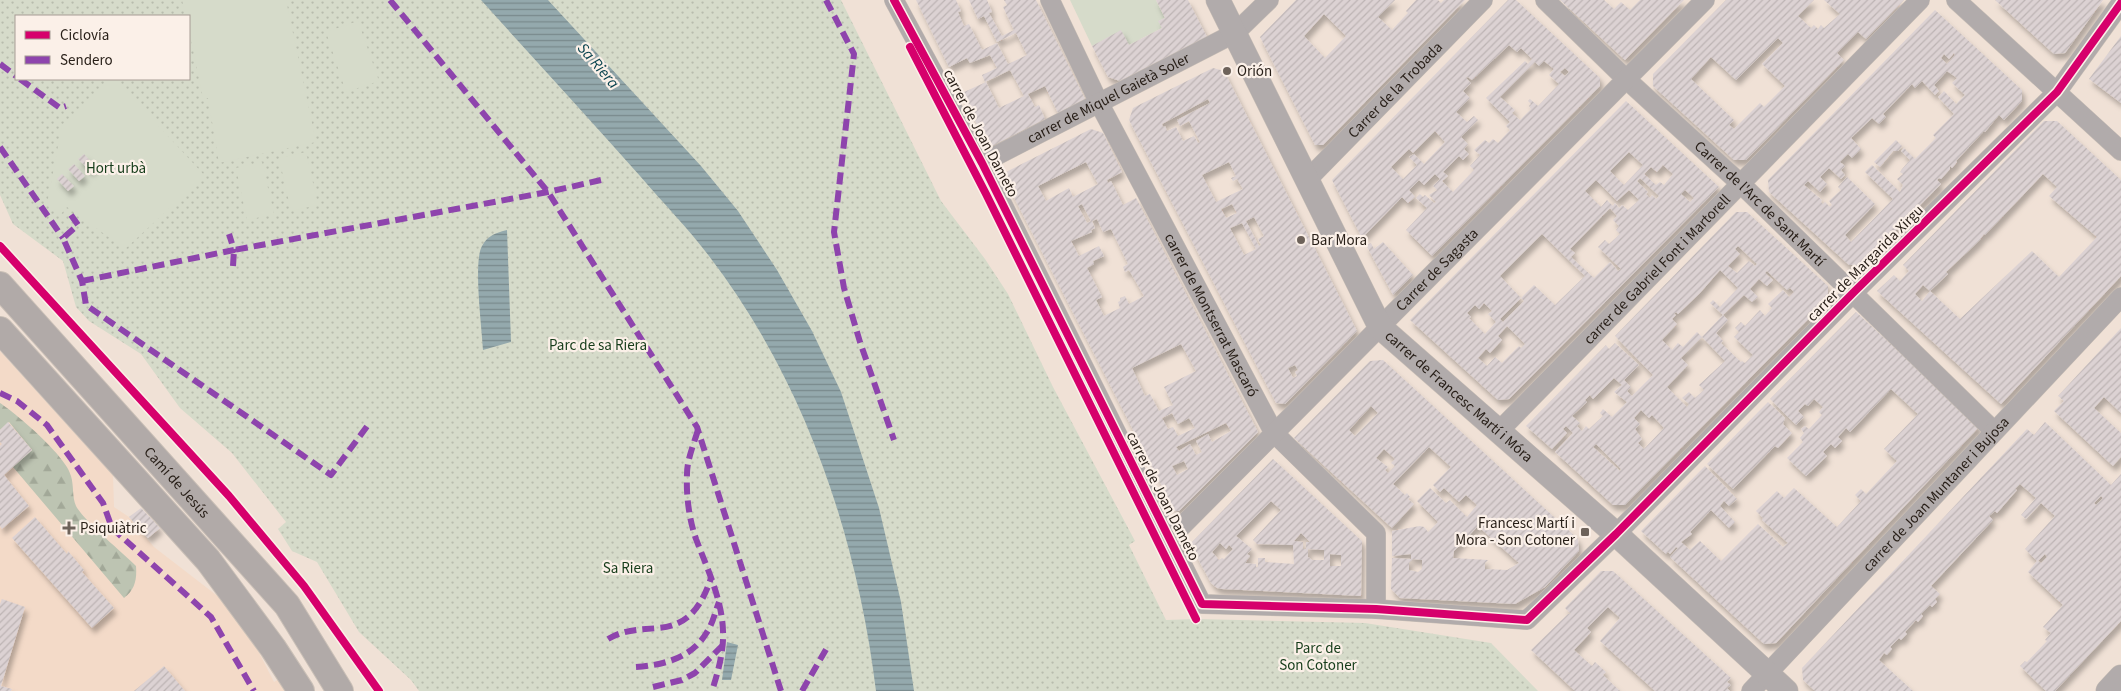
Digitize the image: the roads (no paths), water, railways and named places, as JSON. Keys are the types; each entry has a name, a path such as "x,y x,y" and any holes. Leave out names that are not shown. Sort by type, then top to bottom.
{"main road":[{"name":"Camí de Jesús","path":"0,285 287,604 340,691"},
{"name":"Camí de Jesús","path":"0,330 208,560 274,648 300,691"}],"street":[{"name":"carrer de Joan Dameto","path":"894,0 982,163 1202,604 1376,609 1527,620 1616,534"},
{"name":"carrer de Montserrat Mascaró","path":"1050,0 1099,103 1274,433 1376,534 1376,609"},
{"name":"carrer de Francesc Martí i Móra","path":"1218,0 1380,327 1616,534 1786,691"},
{"name":"carrer de Miquel Gaietà Soler","path":"982,163 1235,33 1269,0"},
{"name":"Carrer de la Trobada","path":"1308,180 1483,0"},
{"name":"Carrer de l'Arc de Sant Martí","path":"1545,0 1626,79 1741,184 1854,292 1994,431"},
{"name":"Carrer de Sagasta","path":"1169,539 1705,0"},
{"name":"carrer de Gabriel Font i Martorell","path":"1499,431 1920,0"},
{"path":"1956,0 2121,151"},
{"name":"carrer de Margarida Xirgu","path":"1616,534 1854,292 2057,92 2121,3"},
{"name":"carrer de Joan Muntaner i Bujosa","path":"1751,691 2121,297"},
{"path":"2108,691 2121,677"}],"water":[{"name":"Sa Riera","path":"481,0 548,0 701,166 738,211 777,270 812,331 841,392 879,508 901,602 914,691 876,691 855,575 840,518 821,462 799,408 773,355 743,304 709,256 684,226"},
{"path":"507,230 511,342 483,350 478,280 479,254 487,239 496,233"},
{"path":"727,642 738,645 731,680 722,680"}],"place":[{"name":"Orión","path":"1227,71"},
{"name":"Bar Mora","path":"1301,240"},
{"name":"Psiquiàtric","path":"69,528"},
{"name":"Francesc Martí i Mora - Son Cotoner","path":"1585,532"}],"park label":[{"name":"Hort urbà","path":"116,168"},
{"name":"Parc de sa Riera","path":"598,345"},
{"name":"Parc de Son Cotoner","path":"1318,656"}]}
